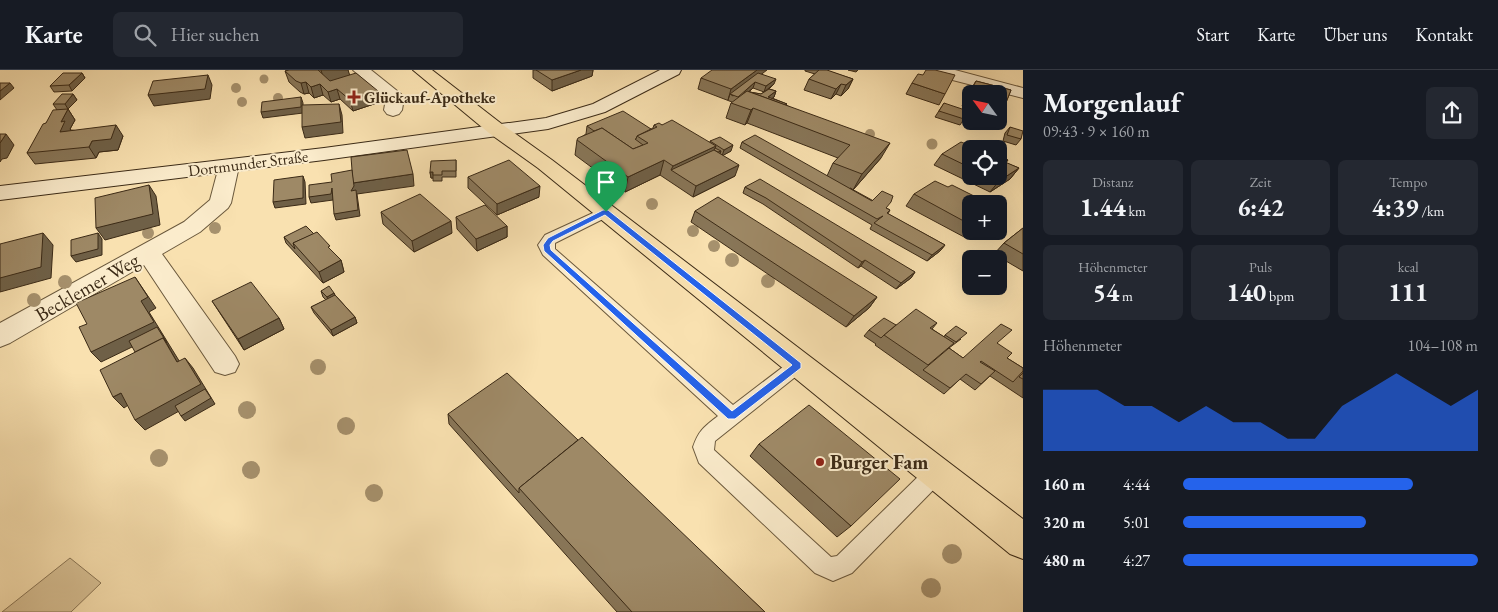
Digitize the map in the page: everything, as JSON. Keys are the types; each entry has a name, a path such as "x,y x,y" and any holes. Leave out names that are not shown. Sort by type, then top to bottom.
{"main road":[{"path":"361,70 396,98 393,110"},
{"path":"421,70 496,129 545,164 1023,542"},
{"name":"Dortmunder Straße","path":"0,193 229,166 444,138 548,122 599,108 674,70"},
{"path":"935,70 1023,93"},
{"name":"Becklemer Weg","path":"0,336 192,227 220,203 229,166"},
{"name":"Becklemer Weg","path":"148,252 226,364"}],"lane":[{"path":"606,212 550,239 546,245 548,251 732,416"},
{"path":"798,365 707,436 703,447 706,456 823,565 833,569 844,565 936,474"}],"shaded area":[{"path":"70,558 101,583 71,612 2,612"}],"building":[{"path":"318,70 330,81 356,73 378,91 350,100 337,89 328,92 320,84 311,87 306,82 296,81 285,71"},
{"path":"536,70 581,70 552,80"},
{"path":"712,70 757,70 731,89 701,78"},
{"path":"819,70 827,70 853,79 846,85 841,84 836,89 809,79"},
{"path":"926,70 935,70 955,75 945,94 912,83 918,74 923,75"},
{"path":"63,73 82,73 69,85 50,86"},
{"path":"758,73 776,79 766,86 755,82 738,97 730,94"},
{"path":"208,75 205,89 148,95 153,81"},
{"path":"976,81 992,85 974,85"},
{"path":"0,83 10,83 0,91"},
{"path":"769,89 776,91 768,97 787,104 785,105 750,92 761,94"},
{"path":"747,91 890,143 862,174 833,163 850,145 753,108 751,110 731,103"},
{"path":"62,94 73,94 65,104 53,104"},
{"path":"301,97 301,107 261,112 262,102"},
{"path":"944,103 962,109 962,118 939,111"},
{"path":"339,104 341,122 302,127 302,105"},
{"path":"68,109 61,122 65,121 60,132 116,125 111,139 92,141 89,147 27,153 53,110"},
{"path":"623,111 651,129 635,139 643,145 633,149 602,128 594,131 587,126"},
{"path":"672,120 716,146 673,166 664,160 628,177 577,140 602,128 633,149 648,143 637,136 657,127 654,125 659,123 662,125"},
{"path":"1010,127 1023,131 1021,139 1007,135"},
{"path":"0,134 6,134 0,143"},
{"path":"755,135 872,201 882,191 893,196 886,208 890,210 887,213 945,245 932,255 874,223 883,216 877,219 742,142"},
{"path":"720,137 733,145 724,150 710,141"},
{"path":"961,142 962,142 962,164 942,154"},
{"path":"407,150 413,174 353,183 351,157"},
{"path":"714,150 739,165 696,186 671,170"},
{"path":"456,160 456,171 442,171 442,175 433,175 433,172 430,172 431,161"},
{"path":"509,160 540,186 497,204 468,177"},
{"path":"1007,163 1019,168 1007,176"},
{"path":"352,170 354,186 351,191 356,190 358,210 334,214 332,188 331,194 309,197 309,185 332,182 331,174"},
{"path":"303,176 303,198 273,202 274,180"},
{"path":"760,179 915,272 901,283 865,260 862,262 766,198 745,187"},
{"path":"935,181 948,187 952,185 972,195 962,195 962,220 914,194"},
{"path":"149,185 153,214 96,228 95,198"},
{"path":"420,194 451,221 412,241 381,212"},
{"path":"718,197 877,297 854,316 695,211"},
{"path":"485,205 507,226 476,239 456,217"},
{"path":"306,226 314,234 293,243 295,249 284,237"},
{"path":"1023,228 1023,254 1004,243"},
{"path":"317,232 341,260 319,272 293,243"},
{"path":"43,233 41,267 0,278 0,244"},
{"path":"98,233 98,249 71,256 71,240"},
{"path":"135,277 148,297 141,301 154,322 91,352 79,327 87,324 76,303"},
{"path":"251,282 279,318 238,339 212,301"},
{"path":"329,286 334,293 327,297 321,291"},
{"path":"335,295 355,317 331,330 311,307"},
{"path":"916,309 937,323 930,328 954,343 928,365 884,335"},
{"path":"884,318 896,325 881,338 869,330"},
{"path":"1001,324 1012,330 997,343 1012,353 1007,358 1023,368 1023,371 1013,382 981,361 995,371 981,384 966,374 950,388 923,370 949,348 963,358"},
{"path":"956,326 967,333 956,342 945,335"},
{"path":"157,327 167,343 163,338 135,352 129,341"},
{"path":"163,338 177,362 185,358 201,384 135,420 121,393 113,397 100,370"},
{"path":"507,373 578,440 519,488 519,493 448,414"},
{"path":"205,389 211,398 181,416 175,406"},
{"path":"809,405 900,479 851,526 759,444"},
{"path":"582,437 765,612 632,612 519,488"}],"place":[{"name":"Glückauf-Apotheke","path":"354,97"},
{"name":"Burger Fam","path":"820,462"}],"route":[{"path":"606,212 798,365 732,416 548,251 546,245 550,239 606,212"}]}
